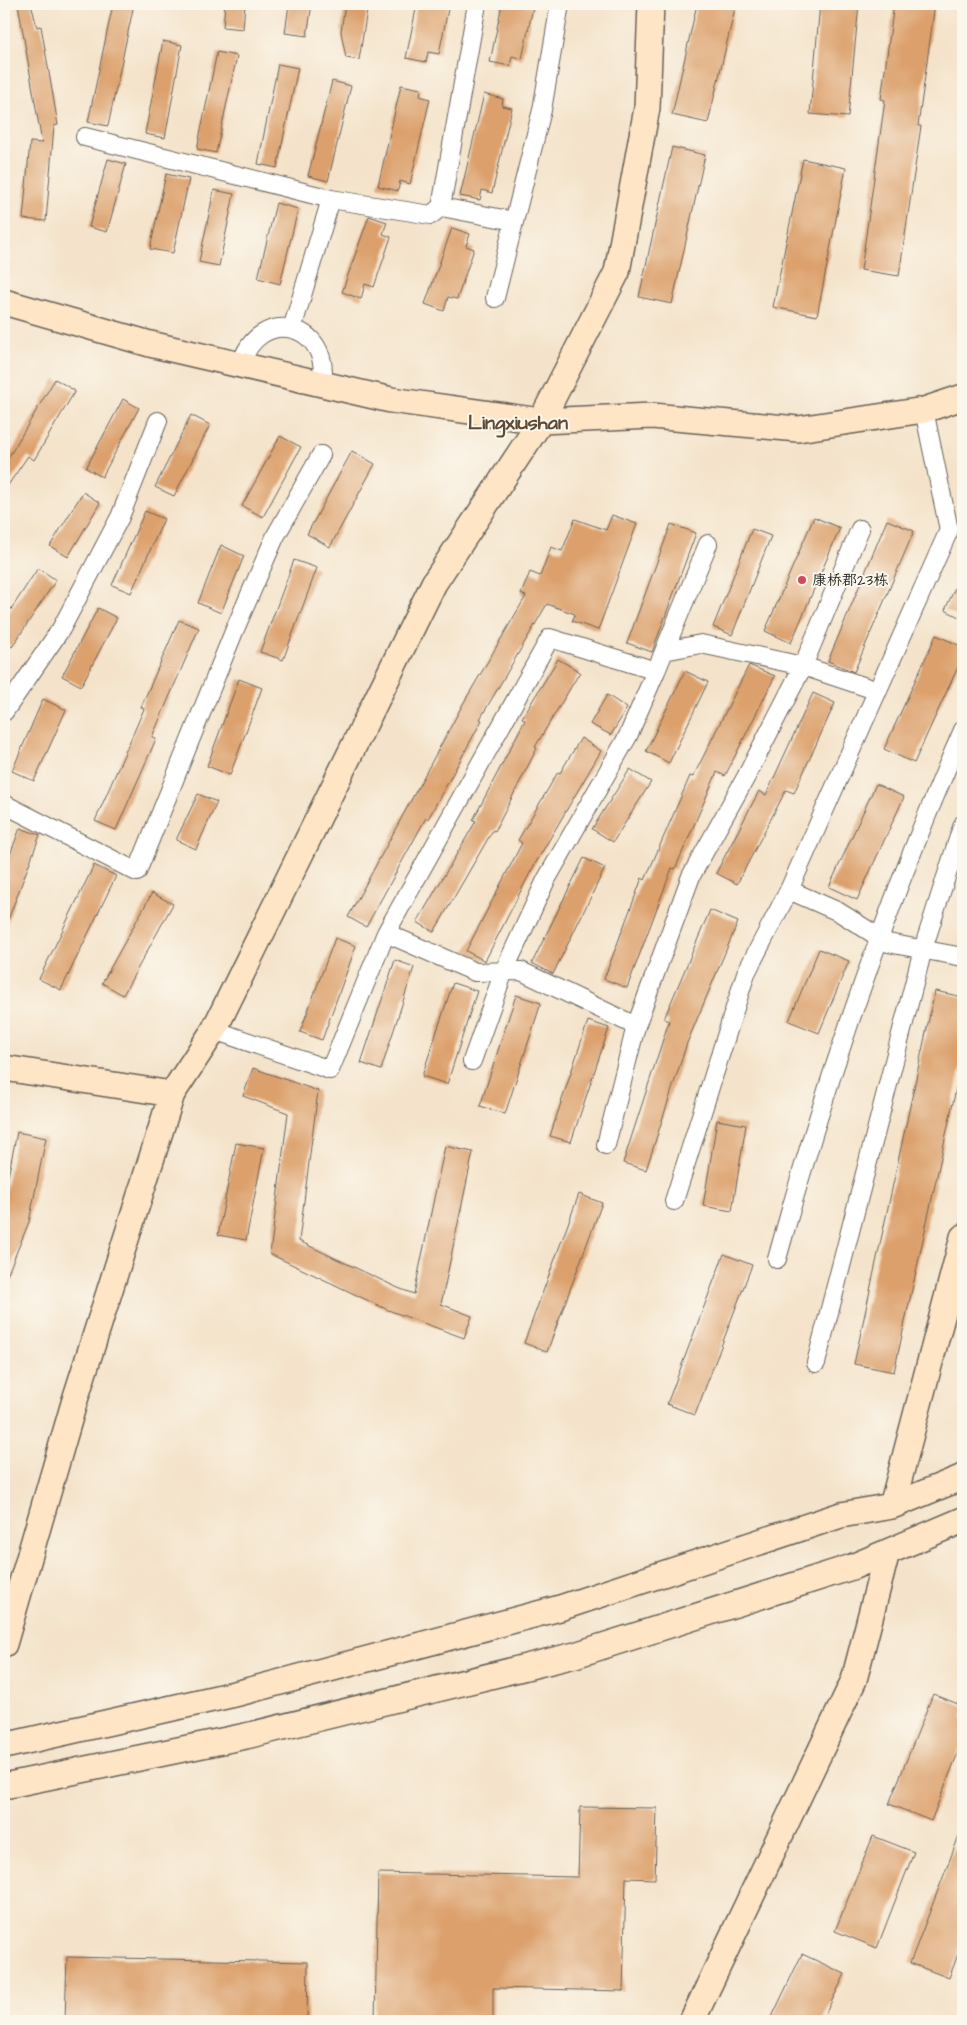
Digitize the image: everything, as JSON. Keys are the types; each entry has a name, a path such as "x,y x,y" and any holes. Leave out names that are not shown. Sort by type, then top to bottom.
{"street":[{"path":"85,137 331,199 431,215 441,207 477,4"},
{"path":"495,298 542,110 560,4"},
{"path":"4,1644 74,1403 172,1094 214,1030 434,583 541,421 617,272 647,108 651,4"},
{"path":"292,329 331,199"},
{"path":"441,207 514,221"},
{"path":"4,302 150,344 390,400 541,421 652,416 798,429 924,410 963,397"},
{"path":"241,365 245,352 253,340 265,332 278,328 292,329 305,334 316,344 322,356 324,370 322,384"},
{"path":"674,1201 746,973 789,890 949,530 924,410"},
{"path":"4,712 61,629 120,517 158,421"},
{"path":"4,804 138,872 235,629 275,537 321,455"},
{"path":"606,1145 636,1026 690,876 746,777 803,666 860,529"},
{"path":"472,1061 504,971 546,880 628,736 708,544"},
{"path":"214,1030 330,1070 386,933 550,638 656,671"},
{"path":"664,650 701,644 803,666 878,691"},
{"path":"777,1259 805,1157 879,937 963,730"},
{"path":"816,1363 922,949 963,824"},
{"path":"789,890 839,912 888,943 963,957"},
{"path":"386,933 475,972 521,971 636,1026"},
{"path":"4,1068 172,1094"},
{"path":"892,1506 963,1237"},
{"path":"4,1746 238,1693 560,1608 841,1515 892,1506 963,1477"},
{"path":"4,1786 246,1736 575,1655 852,1567 963,1520"},
{"path":"692,2021 854,1680 887,1552"}],"building":[{"path":"18,4 31,4 37,27 41,26 58,125 54,126 46,221 23,219 30,142 42,143"},
{"path":"113,4 134,4 108,126 88,122"},
{"path":"225,4 245,4 243,29 223,27"},
{"path":"289,4 312,4 307,36 285,33"},
{"path":"345,4 368,4 359,60 346,58 341,32"},
{"path":"417,4 449,4 439,54 428,52 426,62 406,58"},
{"path":"502,4 525,4 524,6 533,7 522,59 512,56 510,66 490,62"},
{"path":"697,4 736,4 708,123 672,115"},
{"path":"820,4 859,4 848,117 810,114"},
{"path":"894,4 935,4 918,126 921,126 899,276 861,270 885,100 881,99"},
{"path":"163,41 182,45 165,138 145,134"},
{"path":"217,52 237,56 216,153 197,149"},
{"path":"278,64 298,68 277,168 258,164"},
{"path":"332,81 351,86 328,181 308,176"},
{"path":"401,85 421,89 420,96 430,99 410,184 400,181 398,191 378,186"},
{"path":"484,94 503,99 502,106 512,108 492,193 482,190 480,200 460,196"},
{"path":"672,147 705,155 672,304 639,297"},
{"path":"108,159 126,164 107,232 89,227"},
{"path":"803,159 846,168 817,316 773,307"},
{"path":"166,174 189,179 173,253 150,249"},
{"path":"214,190 234,194 219,266 199,262"},
{"path":"276,203 298,209 280,284 258,278"},
{"path":"369,216 387,222 383,234 391,237 374,287 365,284 361,299 342,292"},
{"path":"452,228 470,234 466,246 474,249 457,299 448,297 444,311 425,304"},
{"path":"55,379 75,391 34,460 28,456 4,491 4,465"},
{"path":"123,399 139,408 102,477 86,468"},
{"path":"191,415 210,425 174,496 155,487"},
{"path":"280,436 301,447 263,517 242,506"},
{"path":"352,451 375,464 330,547 307,534"},
{"path":"83,492 100,503 68,557 50,546"},
{"path":"145,511 164,519 131,593 112,585"},
{"path":"612,515 637,524 598,630 572,621 575,614 547,604 480,719 482,720 428,819 426,818 366,927 348,917 463,704 526,596 521,594 530,572 540,576 551,547 562,551 575,519 606,530"},
{"name":"康桥郡23栋","path":"814,517 840,528 791,643 765,631"},
{"path":"887,520 914,531 854,672 828,661"},
{"path":"671,524 696,533 652,652 627,643"},
{"path":"752,529 771,536 732,635 713,627"},
{"path":"221,545 244,556 221,613 198,603"},
{"path":"294,560 317,568 283,660 260,652"},
{"path":"38,568 56,580 12,647 4,641 4,620"},
{"path":"963,570 963,619 945,610"},
{"path":"98,608 117,618 81,686 62,676"},
{"path":"179,620 199,628 152,737 156,739 116,830 95,821 144,709 141,707"},
{"path":"936,635 963,647 963,656 914,763 884,749"},
{"path":"558,659 580,672 535,747 537,748 495,831 493,830 434,932 417,922 476,821 473,820 525,720 522,718"},
{"path":"749,665 775,676 725,776 717,772 675,869 672,868 627,988 604,979 642,878 645,880 690,776 693,777"},
{"path":"685,671 708,682 669,763 646,751"},
{"path":"239,679 262,688 230,775 207,766"},
{"path":"813,693 835,703 794,793 786,790 737,884 716,873 759,791 766,795"},
{"path":"607,695 627,708 611,735 590,724"},
{"path":"43,699 66,710 34,781 12,771"},
{"path":"581,738 601,751 531,871 485,961 466,951 522,843 518,840 558,772 560,773"},
{"path":"630,769 651,782 613,842 592,829"},
{"path":"876,784 904,797 857,900 829,887"},
{"path":"198,794 217,802 196,849 176,840"},
{"path":"20,828 40,835 5,928 4,871"},
{"path":"584,858 605,868 553,974 532,963"},
{"path":"94,865 116,876 61,990 39,979"},
{"path":"152,893 173,904 123,995 102,983"},
{"path":"710,910 738,922 687,1043 646,1170 623,1163 669,1021 664,1019"},
{"path":"335,938 356,946 322,1040 300,1032"},
{"path":"819,949 849,961 819,1033 789,1021"},
{"path":"395,960 414,967 381,1070 361,1063"},
{"path":"453,983 477,991 447,1084 422,1076"},
{"path":"935,991 963,997 963,1057 894,1372 854,1364"},
{"path":"516,995 541,1003 505,1114 480,1106"},
{"path":"588,1021 609,1028 571,1142 550,1136"},
{"path":"253,1068 318,1091 299,1241 398,1288 414,1294 445,1146 473,1152 441,1304 472,1316 464,1338 388,1310 270,1254 288,1113 243,1096"},
{"path":"717,1120 746,1125 732,1211 703,1206"},
{"path":"17,1132 46,1138 29,1222 4,1283 4,1197"},
{"path":"236,1143 264,1148 246,1240 218,1235"},
{"path":"579,1194 602,1203 547,1352 524,1343"},
{"path":"724,1254 752,1265 695,1415 667,1404"},
{"path":"933,1694 963,1706 963,1740 931,1821 889,1804"},
{"path":"580,1807 657,1808 655,1879 626,1878 623,1991 493,1988 493,2021 375,2021 378,1873 578,1877"},
{"path":"962,1828 963,1941 949,1978 910,1963"},
{"path":"873,1836 914,1852 877,1948 835,1931"},
{"path":"802,1954 845,1974 822,2021 770,2021"},
{"path":"67,1957 308,1962 307,2021 65,2021"}],"place":[{"name":"康桥郡23栋","path":"802,580"}],"district":[{"name":"Lingxiushan","path":"518,422"}]}
